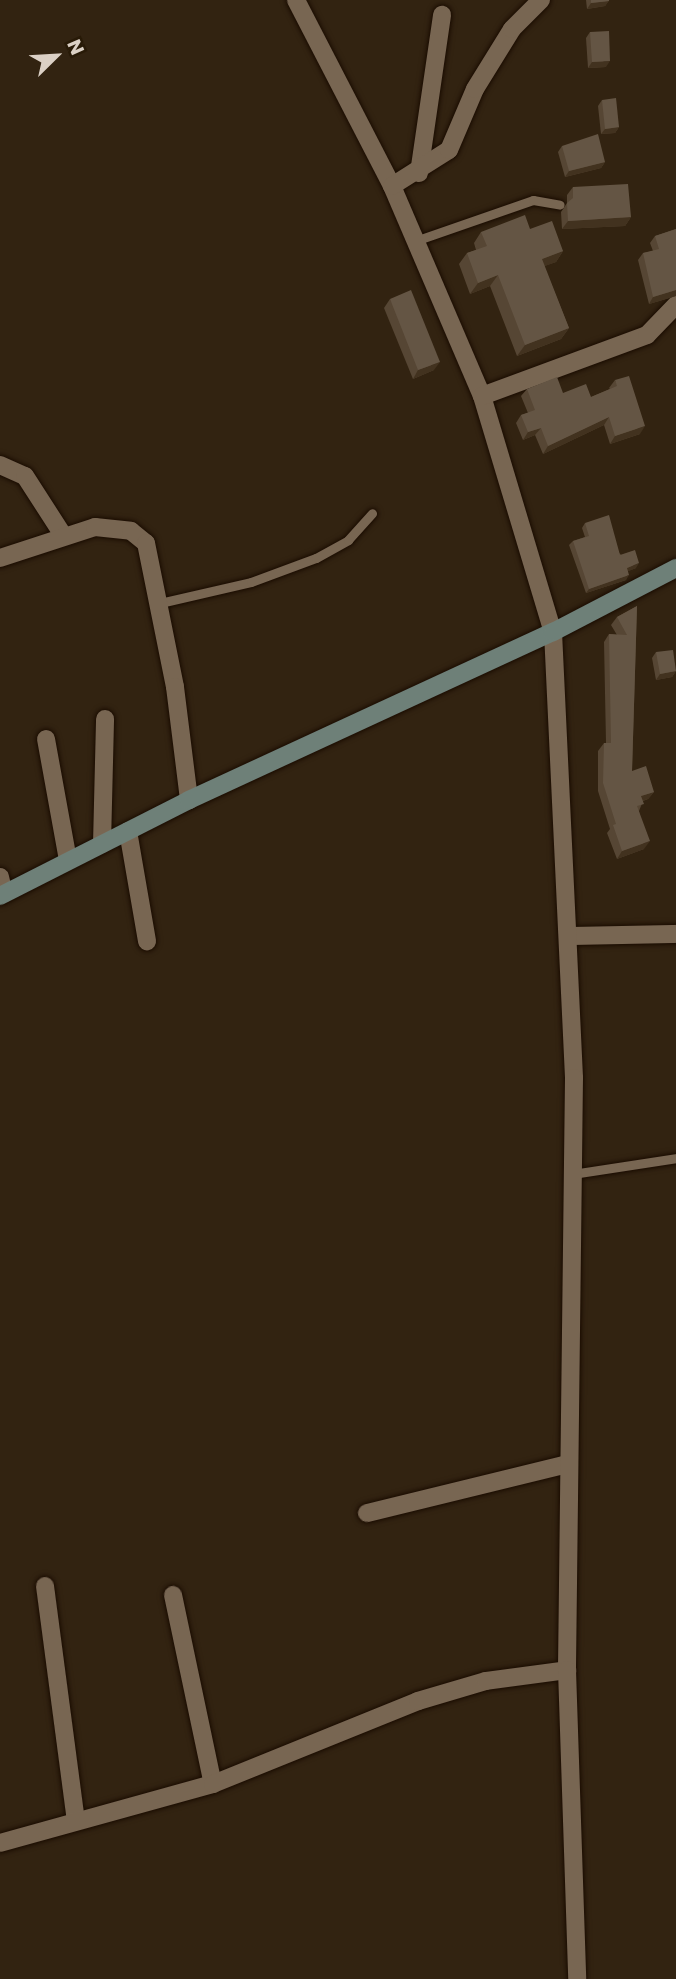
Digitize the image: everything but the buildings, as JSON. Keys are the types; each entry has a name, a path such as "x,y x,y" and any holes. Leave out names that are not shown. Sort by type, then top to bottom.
{"main road":[{"path":"1,889 553,632 676,568"}],"street":[{"path":"296,0 392,186 482,396 553,632 574,1078 567,1670 577,1979"},
{"path":"392,186 419,173 449,150 482,77 512,29 541,0"},
{"path":"419,173 442,15"},
{"path":"482,396 646,335 676,305"},
{"path":"0,465 24,476 63,534"},
{"path":"0,558 63,534 118,527 141,537 150,551 160,603 189,800"},
{"path":"102,844 105,719"},
{"path":"46,739 68,860"},
{"path":"128,831 147,941"},
{"path":"568,936 676,934"},
{"path":"367,1513 568,1464"},
{"path":"45,1586 76,1820"},
{"path":"173,1595 213,1784"},
{"path":"0,1843 213,1784 418,1701 486,1681 567,1670"}],"lane":[{"path":"415,241 533,200 560,205"},
{"path":"160,603 251,582 316,558 348,540 372,513"},
{"path":"572,1174 676,1158"}]}
